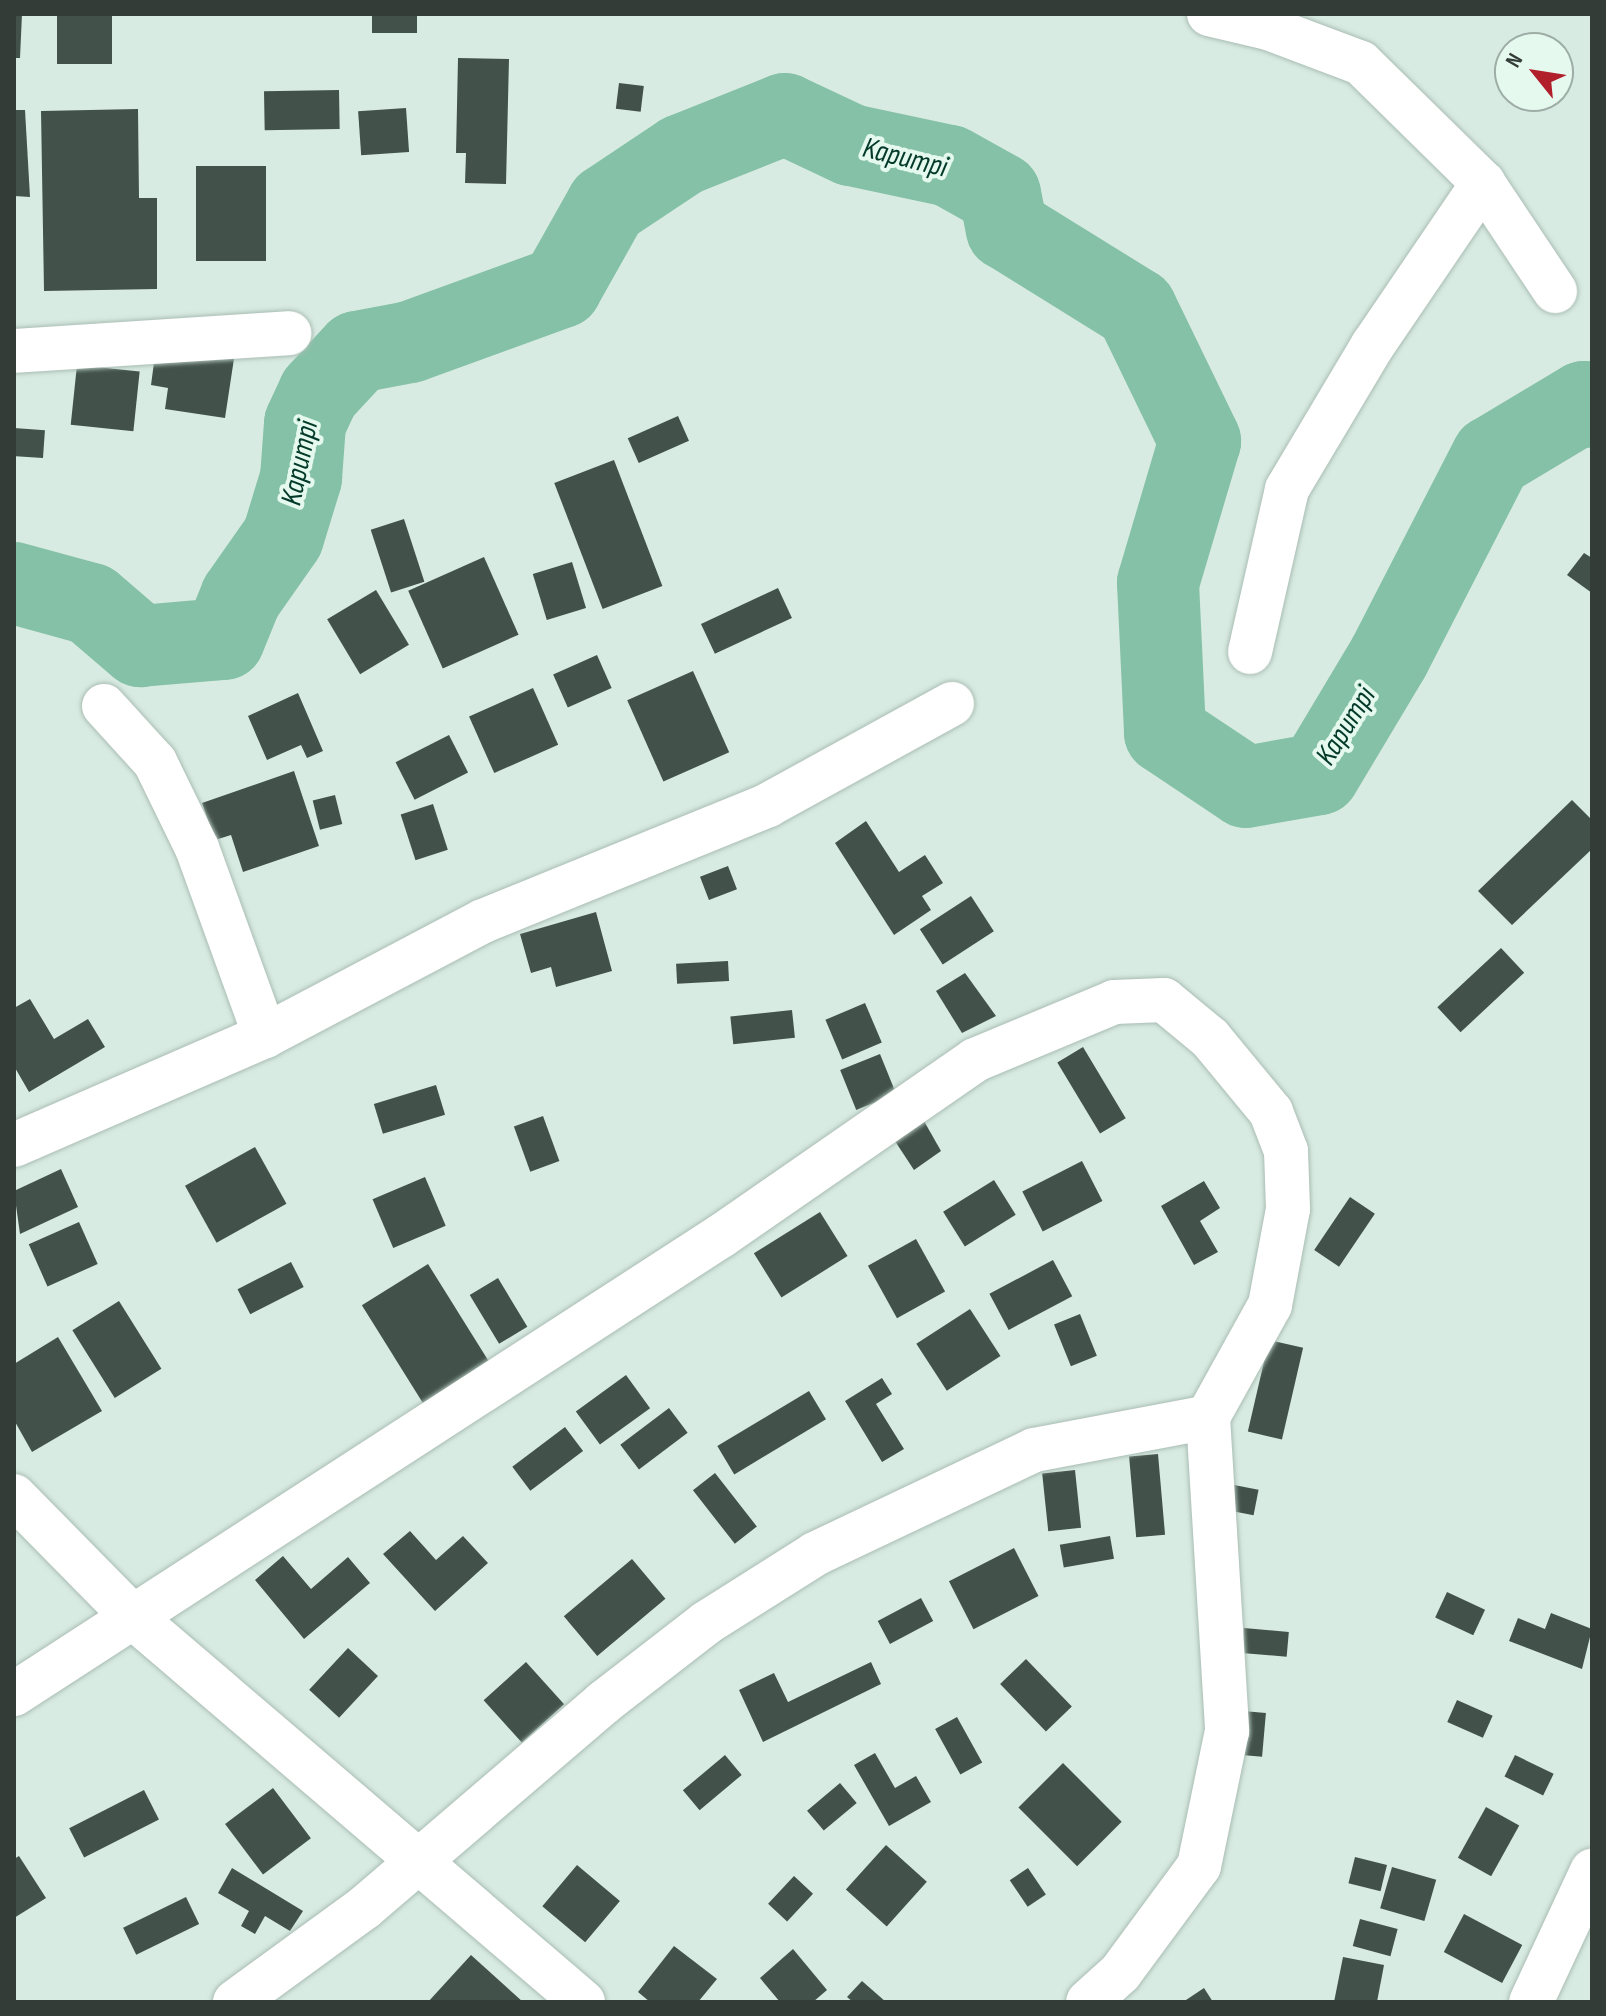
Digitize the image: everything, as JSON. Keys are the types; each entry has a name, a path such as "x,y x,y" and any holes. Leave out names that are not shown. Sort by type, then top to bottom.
{"street":[{"path":"1209,14 1268,28 1361,63 1483,183 1555,291"},
{"path":"1250,652 1287,489 1373,345 1483,183"},
{"path":"14,351 289,333"},
{"path":"14,1145 265,1036 483,921 768,805 952,704"},
{"path":"104,706 155,762 197,848 265,1036"},
{"path":"14,1694 721,1236 975,1060 1114,1002 1164,1000 1210,1038 1271,1112 1286,1151 1288,1209 1270,1305 1208,1417 1227,1731 1199,1866 1120,1973 1088,2002"},
{"path":"235,2002 364,1908 660,1659 815,1554 1034,1450 1208,1417"},
{"path":"14,1496 134,1618 583,2002"},
{"path":"1531,2002 1592,1871"}],"building":[{"path":"14,14 22,14 20,58 14,58"},
{"path":"57,14 112,14 112,64 57,64"},
{"path":"372,14 417,14 417,33 372,33"},
{"path":"458,58 509,59 506,184 465,183 466,153 456,153"},
{"path":"619,83 644,86 641,112 616,109"},
{"path":"339,90 340,129 265,130 264,91"},
{"path":"406,108 409,152 361,155 358,111"},
{"path":"138,109 139,198 157,198 157,289 44,291 41,111"},
{"path":"14,110 25,110 30,197 14,196"},
{"path":"196,166 266,166 266,261 196,261"},
{"path":"157,340 235,352 225,418 165,409 168,388 151,385"},
{"path":"77,365 140,372 133,431 71,425"},
{"path":"678,416 689,441 639,463 628,438"},
{"path":"14,428 45,430 43,458 14,456"},
{"path":"614,460 662,586 603,609 554,483"},
{"path":"404,519 424,582 391,593 371,530"},
{"path":"1584,553 1592,558 1592,593 1567,575"},
{"path":"484,557 519,635 443,668 408,591"},
{"path":"572,562 586,608 547,620 533,574"},
{"path":"778,588 792,618 715,654 701,624"},
{"path":"376,590 409,645 360,674 327,619"},
{"path":"597,655 612,688 568,707 553,675"},
{"path":"693,671 729,752 663,782 627,700"},
{"path":"533,688 558,745 494,773 469,716"},
{"path":"298,693 323,751 307,758 301,745 267,760 248,716"},
{"path":"449,735 468,772 415,800 396,762"},
{"path":"294,771 319,846 243,872 231,835 215,840 202,803"},
{"path":"335,795 342,824 320,830 313,801"},
{"path":"1572,800 1592,820 1592,849 1512,925 1478,891"},
{"path":"433,804 448,850 415,860 401,815"},
{"path":"866,821 899,872 925,855 943,883 922,896 931,910 894,935 835,843"},
{"path":"728,866 737,889 709,900 700,877"},
{"path":"971,896 994,931 943,964 920,929"},
{"path":"596,912 612,971 556,987 551,967 531,973 520,934"},
{"path":"1501,948 1524,973 1461,1032 1437,1007"},
{"path":"728,961 729,981 677,984 676,964"},
{"path":"965,973 996,1016 962,1033 936,991"},
{"path":"30,999 54,1039 88,1019 105,1047 29,1092 14,1066 14,1008"},
{"path":"865,1003 882,1043 842,1059 825,1020"},
{"path":"792,1010 795,1038 733,1044 730,1016"},
{"path":"1083,1047 1126,1118 1100,1134 1057,1062"},
{"path":"880,1054 896,1094 856,1110 840,1070"},
{"path":"436,1085 445,1115 383,1134 374,1104"},
{"path":"920,1114 941,1151 914,1170 889,1132"},
{"path":"543,1116 559,1161 530,1172 514,1127"},
{"path":"255,1147 287,1204 217,1243 185,1186"},
{"path":"1082,1161 1102,1201 1043,1232 1022,1191"},
{"path":"61,1169 78,1207 20,1234 14,1191"},
{"path":"425,1177 446,1226 393,1248 373,1199"},
{"path":"994,1180 1016,1215 965,1247 943,1212"},
{"path":"1204,1181 1220,1208 1200,1221 1218,1252 1194,1265 1161,1206"},
{"path":"1350,1197 1375,1214 1339,1267 1314,1250"},
{"path":"820,1212 848,1256 781,1297 754,1253"},
{"path":"79,1222 98,1264 47,1286 29,1244"},
{"path":"916,1239 945,1291 897,1318 868,1266"},
{"path":"1053,1260 1072,1296 1009,1330 989,1294"},
{"path":"291,1262 304,1287 250,1314 238,1289"},
{"path":"428,1264 491,1365 425,1406 362,1305"},
{"path":"498,1278 527,1327 499,1344 470,1295"},
{"path":"119,1301 161,1369 115,1398 72,1330"},
{"path":"970,1309 1000,1356 947,1391 916,1344"},
{"path":"1080,1314 1097,1356 1071,1366 1054,1324"},
{"path":"58,1337 102,1411 32,1452 14,1420 14,1364"},
{"path":"1269,1340 1303,1348 1282,1439 1248,1432"},
{"path":"626,1375 650,1408 600,1445 576,1411"},
{"path":"882,1378 892,1394 876,1404 904,1449 882,1462 845,1401"},
{"path":"809,1391 826,1419 734,1474 717,1446"},
{"path":"669,1408 688,1433 639,1469 620,1445"},
{"path":"565,1427 583,1451 530,1491 512,1467"},
{"path":"1158,1454 1165,1535 1136,1537 1129,1457"},
{"path":"1075,1470 1081,1528 1048,1531 1042,1473"},
{"path":"715,1473 757,1527 735,1544 693,1490"},
{"path":"1234,1485 1259,1490 1254,1515 1229,1511"},
{"path":"410,1531 436,1560 463,1536 488,1563 435,1611 383,1554"},
{"path":"1110,1536 1114,1559 1064,1568 1060,1545"},
{"path":"1014,1548 1039,1596 973,1629 949,1581"},
{"path":"283,1556 311,1589 348,1557 370,1583 304,1639 255,1580"},
{"path":"632,1559 665,1599 597,1656 564,1616"},
{"path":"1447,1592 1485,1610 1473,1635 1435,1617"},
{"path":"921,1598 933,1621 890,1644 878,1621"},
{"path":"1551,1613 1592,1629 1582,1669 1509,1641 1518,1618 1545,1629"},
{"path":"1244,1628 1289,1632 1287,1657 1242,1653"},
{"path":"348,1648 378,1676 339,1718 309,1690"},
{"path":"1026,1659 1072,1706 1046,1731 1000,1684"},
{"path":"526,1662 564,1704 522,1742 484,1700"},
{"path":"871,1662 881,1684 763,1742 739,1690 774,1673 788,1702"},
{"path":"1457,1700 1493,1716 1483,1738 1447,1722"},
{"path":"1243,1711 1266,1713 1262,1757 1239,1755"},
{"path":"957,1717 982,1762 960,1775 935,1729"},
{"path":"875,1753 895,1788 916,1776 931,1802 889,1826 854,1765"},
{"path":"725,1755 742,1775 700,1810 683,1790"},
{"path":"1515,1755 1554,1774 1543,1795 1504,1777"},
{"path":"1063,1763 1122,1822 1077,1866 1018,1808"},
{"path":"840,1783 857,1803 824,1831 807,1811"},
{"path":"273,1788 311,1838 263,1874 225,1824"},
{"path":"144,1790 159,1819 84,1858 69,1828"},
{"path":"1486,1807 1519,1825 1491,1876 1458,1858"},
{"path":"886,1845 927,1882 887,1926 846,1890"},
{"path":"19,1856 46,1898 14,1918 14,1859"},
{"path":"1355,1857 1387,1865 1380,1891 1348,1883"},
{"path":"577,1865 620,1901 585,1942 542,1906"},
{"path":"1392,1867 1436,1880 1424,1921 1380,1908"},
{"path":"232,1868 303,1911 290,1931 265,1916 255,1934 241,1926 249,1911 218,1893"},
{"path":"1028,1868 1046,1895 1028,1907 1010,1880"},
{"path":"794,1876 813,1894 787,1922 768,1904"},
{"path":"186,1897 199,1924 136,1955 123,1928"},
{"path":"1464,1914 1522,1945 1502,1983 1444,1952"},
{"path":"1360,1919 1398,1929 1390,1956 1353,1946"},
{"path":"674,1946 717,1979 698,2002 650,2002 638,1992"},
{"path":"793,1949 827,1990 813,2002 780,2002 760,1978"},
{"path":"471,1955 523,2002 428,2002"},
{"path":"1343,1957 1384,1965 1377,2002 1334,2002"},
{"path":"862,1981 886,2002 853,2002 847,1997"},
{"path":"1204,1988 1213,2002 1183,2002"}],"waterway":[{"name":"Kapumpi","path":"14,583 91,604 140,646 224,639 241,597 283,537 301,478 305,423 319,393 357,352 410,342 561,287 607,205 682,155 785,114 851,145 950,166 1000,194 1007,229 1136,309 1200,441 1158,583 1165,733 1246,787 1319,774 1389,657 1492,457 1584,402 1592,407"}]}
